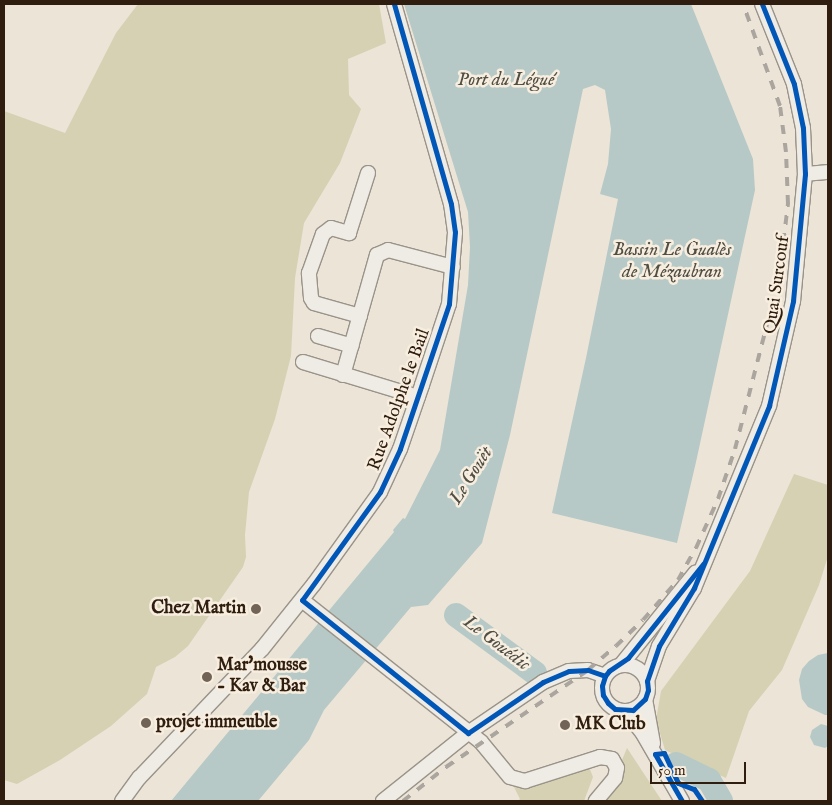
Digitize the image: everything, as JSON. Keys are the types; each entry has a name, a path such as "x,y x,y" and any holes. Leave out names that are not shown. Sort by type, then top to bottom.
{"street":[{"name":"Rue Adolphe le Bail","path":"122,801 139,778 262,649 302,600 380,492 400,450 418,398 449,304 455,232 451,204 394,4"},
{"name":"Quai Surcouf","path":"647,681 659,646 694,588 769,406 793,301 805,174 803,128 794,84 762,4"},
{"path":"805,174 828,172"},
{"path":"360,316 314,303 311,298 309,274 323,234 331,228 349,233 368,173"},
{"path":"344,375 377,255 388,250 453,267"},
{"path":"318,336 352,346"},
{"path":"303,362 418,398"},
{"name":"Quai Surcouf","path":"621,665 703,564"},
{"path":"302,600 481,742 510,777 525,781 600,757 612,759 617,768 615,778 596,801"},
{"path":"645,699 633,710 615,709 603,695 602,686 605,676 609,671 621,665 637,668 647,681 648,690 645,699 655,754"},
{"path":"383,801 468,733 515,699 543,682 569,671 588,670 605,676"},
{"path":"625,711 642,732 682,801"}],"shaded area":[{"path":"138,4 379,4 386,43 348,59 349,95 361,109 340,163 304,223 295,278 291,356 275,419 249,492 245,535 246,557 243,567 188,646 175,657 156,667 147,694 111,726 60,760 17,784 4,780 4,111 65,133 116,33"},
{"path":"794,474 828,485 828,556 819,585 782,670 749,711 726,778 665,750 656,720 661,691 750,571"},
{"path":"627,748 662,801 605,801"},
{"path":"589,767 593,777 584,801 518,801 520,799 514,787"}],"water":[{"name":"Port du Légué","path":"404,4 691,4 753,159 755,190 677,543 552,513 618,199 600,194 608,164 611,129 605,90 595,85 583,89 510,435 482,543 428,605 411,607 324,710 309,740 258,801 171,801 394,532 393,530 403,518 405,519 440,450 468,285 470,247 468,212"},
{"path":"828,653 828,715 825,715 808,707 802,699 799,680 802,669 809,661 818,655"},
{"path":"821,724 828,726 828,746 825,748 814,745 810,737 812,730"}],"waterway":[{"name":"Le Gouédic","path":"456,615 535,673"},
{"name":"Le Gouédic","path":"676,764 709,780 721,801"}],"railway":[{"path":"403,801 446,767 588,670 616,646 643,620 678,580 696,548 718,499 735,449 779,278 788,204 786,152 780,106 743,4"}],"cycle path":[{"path":"394,4 451,204 455,232 449,304 400,449 380,492 302,600 468,733 543,682 569,671 588,670 605,676"},
{"path":"703,564 628,658 605,676 602,686 603,695 615,709 633,710 645,699 648,690 647,681 659,646 694,588 769,406 793,301 805,174 803,128 794,84 762,4"},
{"path":"682,801 655,754 664,753 678,783 694,789 702,801"}],"place":[{"name":"Chez Martin","path":"256,609"},
{"name":"Mar'mousse - Kav & Bar","path":"207,677"},
{"name":"projet immeuble","path":"146,723"},
{"name":"MK Club","path":"565,725"}],"water label":[{"name":"Bassin Le Gualès de Mézaubran","path":"672,262"},
{"name":"Le Gouët","path":"472,476"}]}
